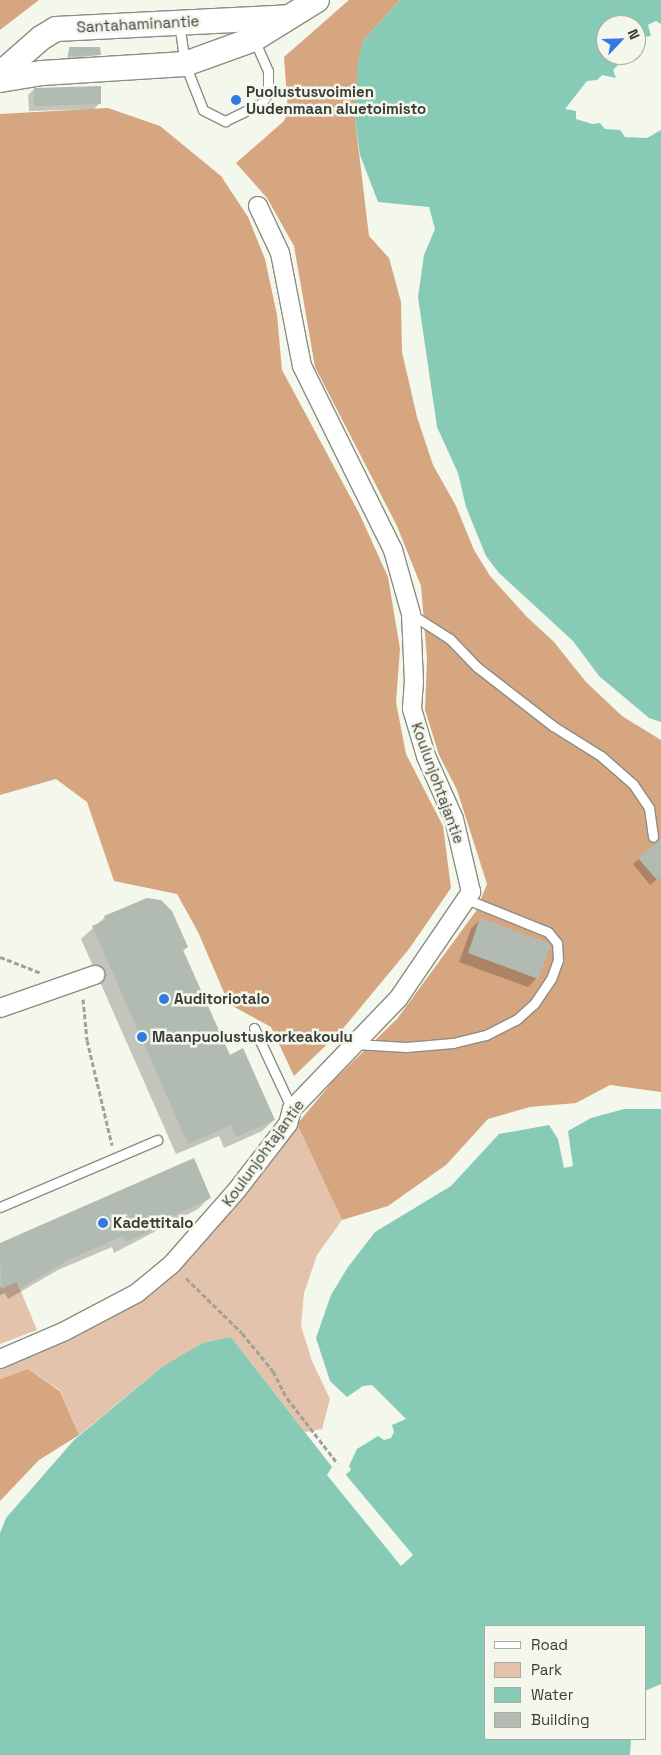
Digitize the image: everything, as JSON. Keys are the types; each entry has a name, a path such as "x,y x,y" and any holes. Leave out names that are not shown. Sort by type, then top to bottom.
{"main road":[{"name":"Santahaminantie","path":"0,80 42,73 185,64 250,29 293,17 317,0"},
{"name":"Santahaminantie","path":"0,74 40,38 56,29 179,22 250,29"}],"street":[{"name":"Koulunjohtajantie","path":"0,1359 65,1331 137,1293 172,1264 237,1190 288,1124 292,1109 398,999 471,892 454,819 426,756 412,709 414,682 411,614 393,550 302,366 280,253 258,206"},
{"path":"0,1008 91,977"}],"lane":[{"path":"179,22 185,64 203,110 225,121 262,103 268,93 268,71 250,29"},
{"path":"411,614 450,639 477,667 553,726 601,756 633,784 649,808 653,837"},
{"path":"355,1044 406,1047 453,1043 486,1035 516,1020 534,1004 551,979 558,960 557,943 548,932 466,899"},
{"path":"254,1028 292,1109"},
{"path":"0,1207 157,1140"}],"path":[{"path":"0,957 45,975"},
{"path":"91,977 82,1006 87,1040 115,1158"},
{"path":"172,1264 242,1334 273,1371 287,1398 338,1464"}],"green space":[{"path":"297,1124 342,1220 317,1255 304,1293 301,1326 312,1361 330,1399 322,1429 305,1432 231,1337 162,1367 79,1435 60,1390 28,1369 0,1379 0,1365 140,1301 167,1281 197,1251"},
{"path":"17,1282 37,1330 0,1344 0,1287"}],"shaded area":[{"path":"0,0 39,0 0,30"},
{"path":"349,0 400,0 363,41 355,119 369,236 389,258 401,302 402,352 417,417 433,465 456,506 474,550 490,576 527,617 554,642 586,682 622,716 661,740 661,1092 610,1085 576,1103 530,1107 488,1119 446,1165 388,1206 342,1220 297,1124 334,1080 397,1019 476,911 487,884 457,790 439,755 425,710 427,659 421,586 397,526 315,367 294,246 267,198 236,163 284,121 288,113 284,57"},
{"path":"108,108 160,126 221,176 248,217 265,259 277,315 282,370 359,513 388,577 400,649 396,702 406,754 443,826 451,888 409,949 341,1031 294,1076 271,1027 229,1004 198,932 177,894 114,881 87,802 56,779 0,795 0,114"},
{"path":"28,1369 60,1391 79,1435 39,1460 0,1501 0,1379"}],"water":[{"path":"400,0 661,0 661,24 656,21 648,25 651,36 646,37 646,15 596,15 596,65 618,65 613,70 616,78 602,75 597,80 587,81 565,109 576,111 576,119 592,124 600,123 605,129 620,130 625,137 647,138 661,130 661,722 649,718 599,676 573,641 499,573 486,556 466,507 458,473 437,427 418,297 424,255 435,229 429,207 378,202 360,155 355,119 358,62 363,41"},
{"path":"624,1109 661,1109 661,1684 646,1691 646,1625 483,1625 483,1740 631,1740 630,1755 0,1755 0,1533 6,1518 74,1440 162,1367 203,1343 231,1337 332,1467 344,1476 351,1470 349,1466 357,1449 378,1436 384,1440 391,1438 394,1432 392,1425 406,1419 372,1385 363,1386 347,1397 330,1381 316,1338 331,1295 348,1267 375,1232 451,1186 499,1134 549,1125 558,1139 564,1168 573,1166 568,1131 591,1118"}],"pier":[{"path":"332,1467 346,1475 413,1555 401,1566 327,1475"}],"building":[{"path":"69,47 100,47 101,55 69,56"},
{"path":"101,86 101,104 34,106 34,88"},
{"path":"661,839 661,877 657,880 638,858"},
{"name":"Auditoriotalo","path":"147,898 161,900 172,911 188,947 183,950 230,1055 243,1048 275,1120 236,1137 231,1125 188,1144 92,926 106,920 104,916"},
{"path":"480,918 551,944 538,979 468,953"},
{"name":"Kadettitalo","path":"194,1158 211,1198 160,1222 162,1224 145,1234 126,1242 123,1236 70,1259 20,1289 17,1282 1,1289 0,1243"}],"place":[{"name":"Puolustusvoimien Uudenmaan aluetoimisto","path":"236,100"},
{"name":"Auditoriotalo","path":"164,999"},
{"name":"Maanpuolustuskorkeakoulu","path":"142,1037"},
{"name":"Kadettitalo","path":"103,1223"}]}
